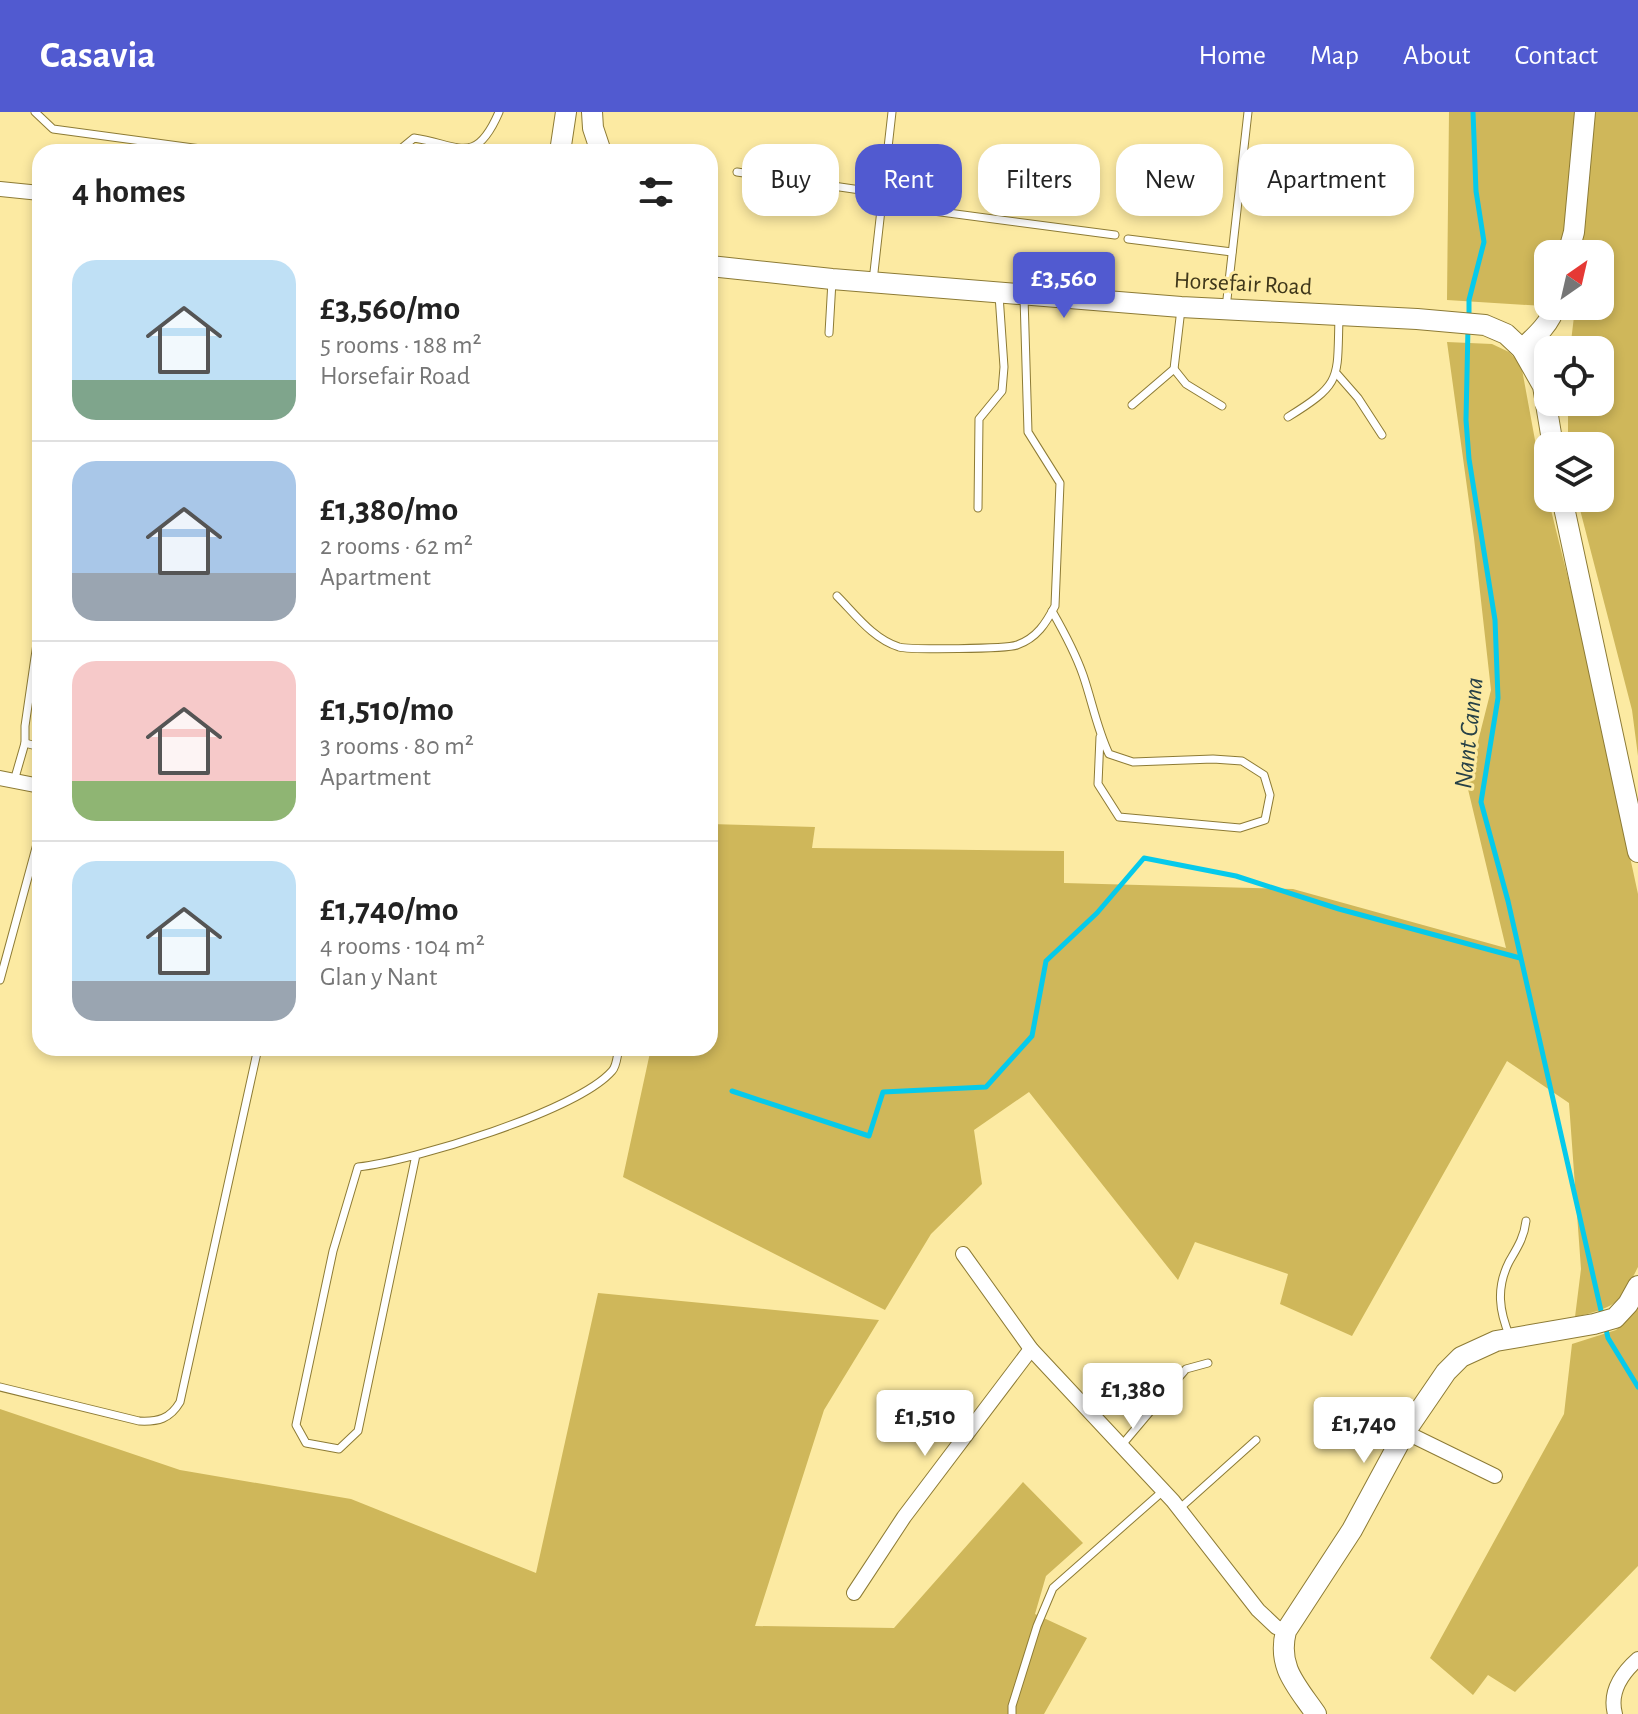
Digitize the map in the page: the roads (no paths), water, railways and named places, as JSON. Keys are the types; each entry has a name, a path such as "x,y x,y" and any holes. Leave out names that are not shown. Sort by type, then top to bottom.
{"street":[{"path":"561,144 566,112"},
{"path":"592,112 598,144"},
{"path":"1572,240 1585,112"},
{"path":"0,189 32,192"},
{"name":"Horsefair Road","path":"718,269 1181,307 1485,325 1506,334 1522,349"},
{"path":"1548,320 1522,349 1543,386 1551,432"},
{"path":"1565,512 1638,852"},
{"path":"7,779 32,784"},
{"path":"963,1254 1031,1349 1179,1509 1258,1610 1276,1627 1286,1631"},
{"path":"1316,1714 1284,1663 1282,1646 1286,1631 1352,1530 1405,1432 1440,1380 1461,1357 1477,1348 1615,1318 1638,1286"},
{"path":"854,1593 904,1517 1031,1349"},
{"path":"1405,1432 1495,1476"},
{"path":"1615,1714 1612,1702 1617,1684 1638,1659"}],"lane":[{"path":"35,112 53,129 164,144"},
{"path":"476,144 490,134 499,112"},
{"path":"888,144 892,112"},
{"path":"1226,310 1248,112"},
{"path":"407,144 414,138 439,144"},
{"path":"737,172 855,189"},
{"path":"962,215 1115,235"},
{"path":"873,283 880,216"},
{"path":"1128,239 1232,252"},
{"path":"829,333 832,279"},
{"path":"978,508 979,419 1002,391 1004,367 998,293"},
{"path":"837,596 877,636 900,648 1015,646 1035,636 1052,611 1055,606 1060,483 1028,432 1024,295"},
{"path":"1132,405 1174,369 1181,307"},
{"path":"1288,417 1321,396 1337,374 1340,316"},
{"path":"1174,369 1186,384 1222,406"},
{"path":"1337,374 1358,398 1382,435"},
{"path":"1052,611 1082,671 1100,737 1109,754 1133,762 1242,761 1264,775 1270,795 1265,820 1240,828 1119,817 1098,784 1100,737"},
{"path":"7,779 25,743 32,678"},
{"path":"25,743 32,745"},
{"path":"0,980 32,874"},
{"path":"0,1387 139,1421 153,1422 174,1413 180,1402 256,1056"},
{"path":"416,1155 358,1431 339,1449 306,1443 296,1425 333,1251 358,1167 442,1149 586,1092 614,1069 617,1056"},
{"path":"1510,1339 1501,1315 1500,1294 1507,1267 1522,1241 1526,1221"},
{"path":"1121,1446 1186,1369 1208,1363"},
{"path":"1179,1509 1256,1440"},
{"path":"1012,1714 1037,1626 1053,1588 1163,1491"}],"waterway":[{"name":"Nant Canna","path":"1469,317 1469,300 1484,242 1476,191 1473,112"},
{"name":"Nant Canna","path":"1468,327 1466,420 1469,459 1495,620 1498,698 1481,802 1508,901 1602,1315"},
{"path":"732,1091 869,1136 883,1092 986,1087 1032,1036 1046,961 1097,913 1144,858 1236,876 1339,909 1520,958"},
{"name":"Nant Canna","path":"1605,1325 1608,1338 1638,1387"}]}
